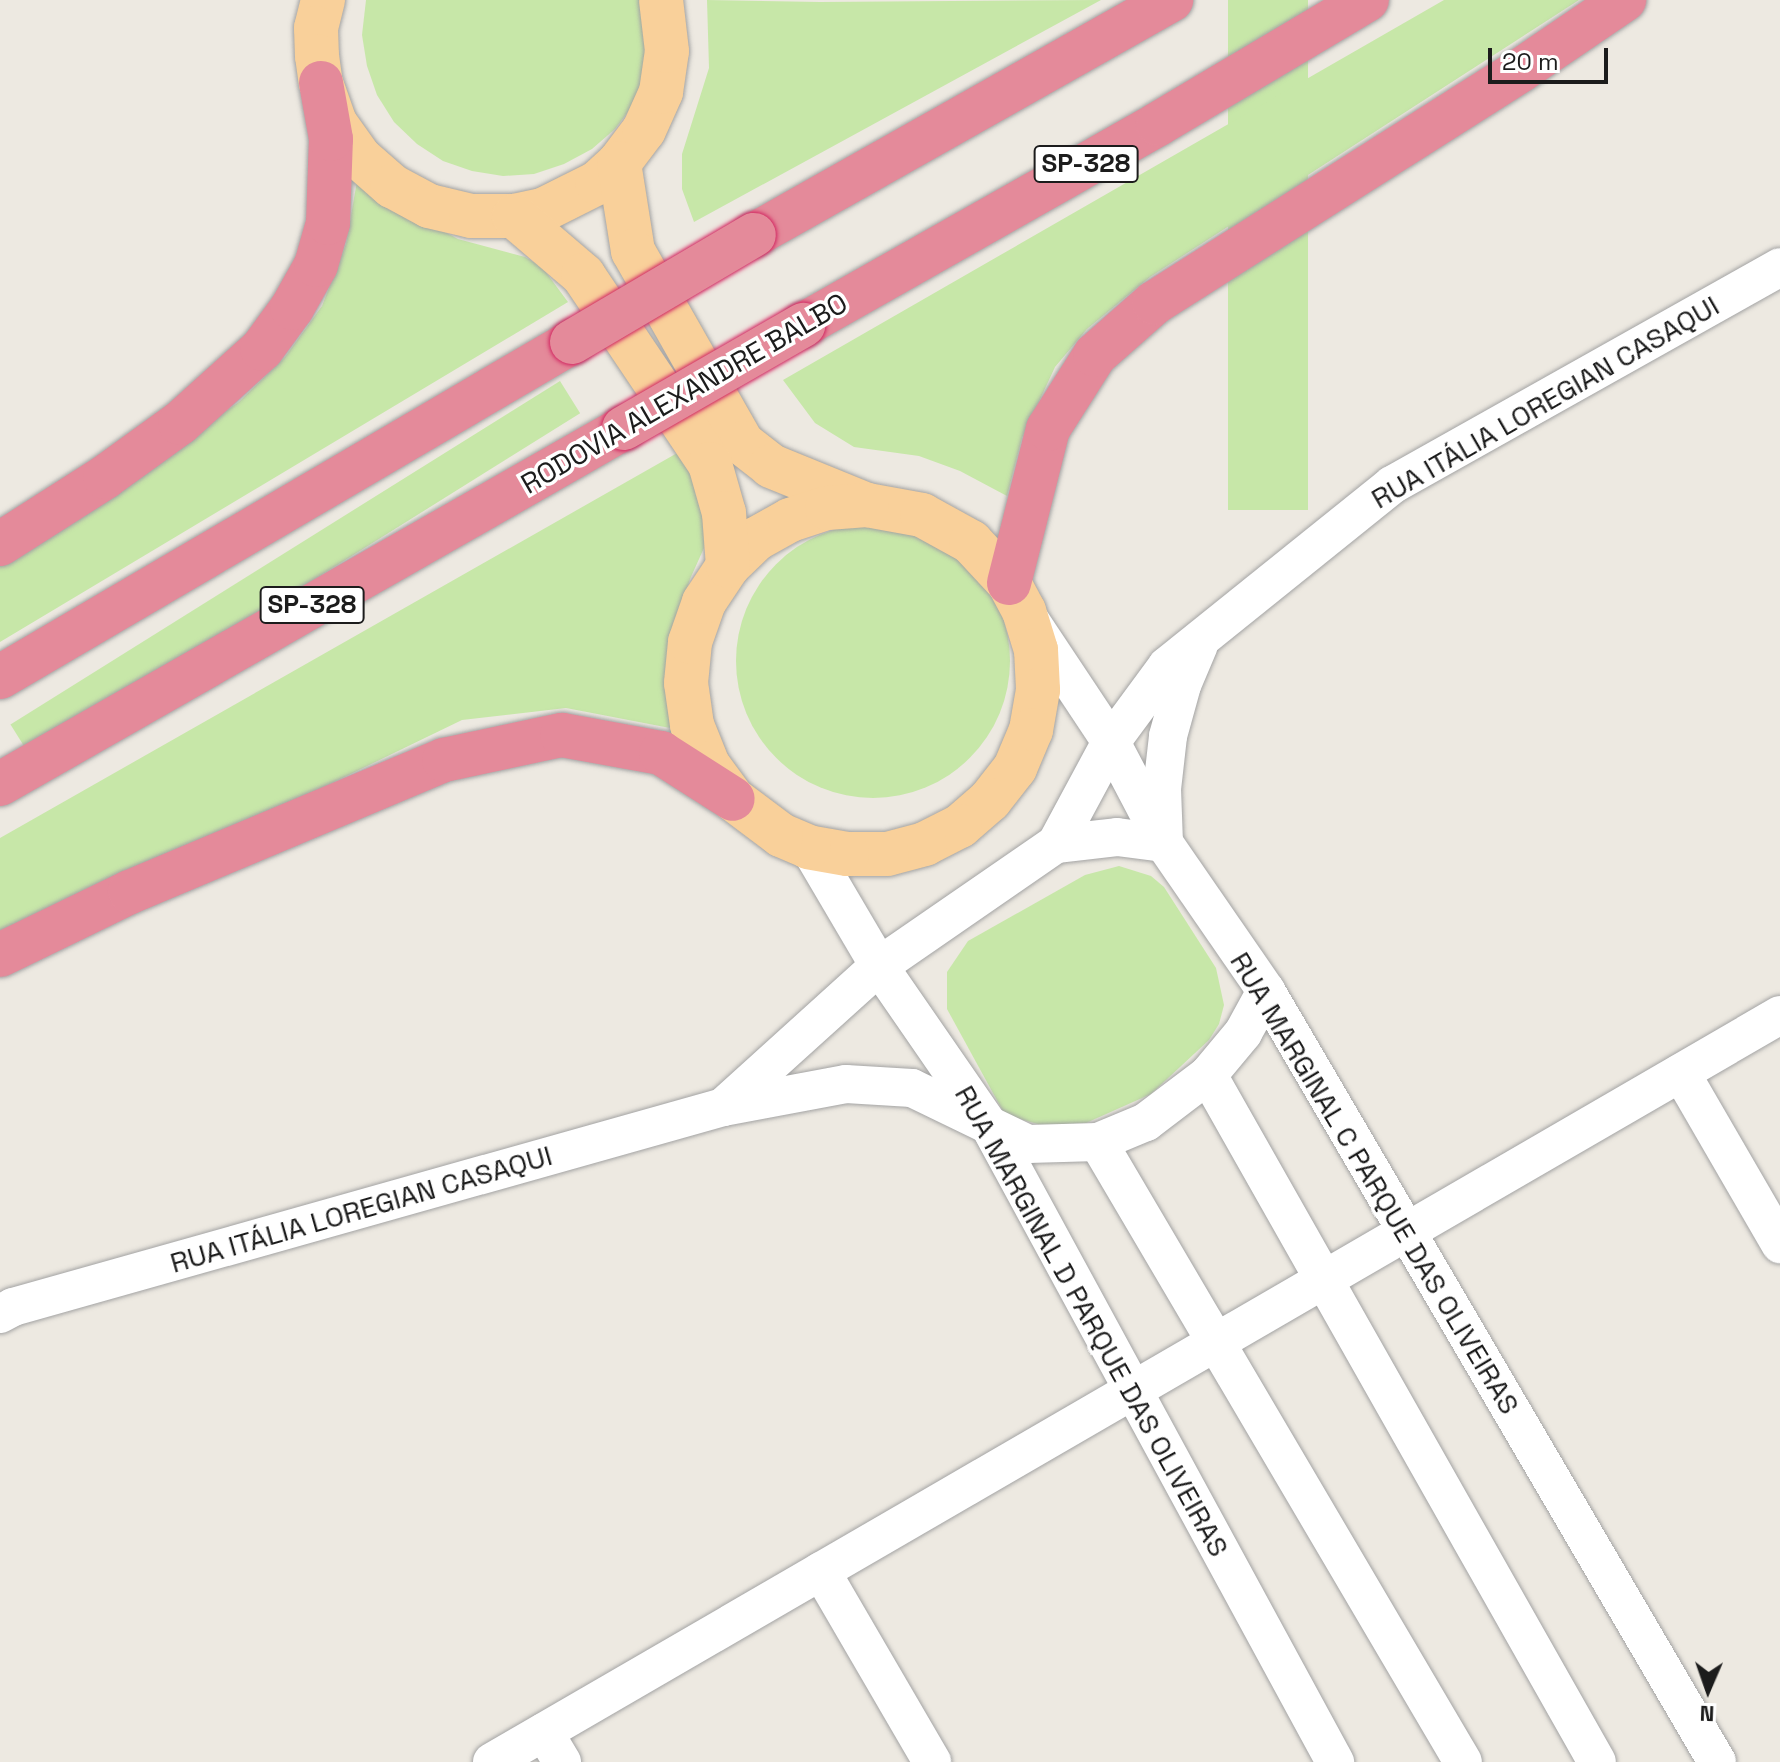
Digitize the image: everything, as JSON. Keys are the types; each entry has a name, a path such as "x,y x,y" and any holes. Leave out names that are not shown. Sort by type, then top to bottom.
{"highway":[{"path":"0,677 754,235 1171,0"},
{"name":"RODOVIA ALEXANDRE BALBO","path":"0,784 1158,124 1367,0"},
{"path":"1016,597 1048,429 1095,355 1154,303 1508,79 1624,0"},
{"path":"0,544 105,477 180,423 262,349 292,308 316,265 328,223 331,139 321,83"},
{"path":"0,955 130,892 444,760 562,735 661,753 733,799"}],"main road":[{"path":"319,9 321,83 335,123 360,158 392,186 429,206 471,216 514,216 571,199 619,163 644,130 661,92 667,51 661,0"},
{"path":"619,163 633,251 742,443 771,466 867,505 922,515 971,542 1016,597 1036,650 1036,704 1031,730 1015,768 990,800 960,826 925,844 887,854 847,854 809,847 768,827 733,799 703,752 692,725 686,683 695,628 704,602 728,566 756,539 790,520 827,508 867,505"},
{"path":"514,216 583,275 710,464 724,513 728,566"}],"street":[{"name":"RUA ITÁLIA LOREGIAN CASAQUI","path":"723,1107 879,966 1056,844 1111,742 1167,666 1392,485 1780,267"},
{"name":"RUA MARGINAL C PARQUE DAS OLIVEIRAS","path":"1016,597 1111,742 1164,843 1266,991 1717,1762"},
{"name":"RUA ITÁLIA LOREGIAN CASAQUI","path":"1056,844 1117,837 1164,843 1162,789 1168,736 1182,685 1204,635"},
{"name":"RUA MARGINAL D PARQUE DAS OLIVEIRAS","path":"809,847 879,966 990,1127 1335,1762"},
{"path":"1266,991 1243,1033 1208,1075 1146,1122 1098,1142 1463,1762"},
{"path":"492,1762 553,1747 821,1571 1780,1015"},
{"path":"1681,1073 1780,1244"},
{"path":"1208,1075 1597,1762"},
{"name":"RUA ITÁLIA LOREGIAN CASAQUI","path":"0,1314 13,1307 723,1107 846,1084 912,1088 1028,1144 1098,1142"},
{"path":"821,1571 932,1762"}],"green space":[{"path":"366,0 649,0 646,76 634,104 615,129 592,149 564,164 534,174 503,176 472,171 443,161 417,144 394,122 377,95 367,66 362,35"},
{"path":"707,0 1101,0 694,222 682,189 682,154 709,68"},
{"path":"1228,0 1308,0 1308,510 1228,510"},
{"path":"1444,0 1579,0 1150,277 1087,329 1055,367 1022,438 1007,496 960,471 919,456 854,447 815,423 783,380"},
{"path":"359,170 426,222 458,239 525,257 542,267 568,302 0,642 0,562 239,402 285,357 322,306 346,244"},
{"path":"560,381 580,413 31,757 10,724"},
{"path":"679,452 698,481 706,514 704,548 690,579 669,652 670,728 566,708 462,720 0,944 0,838"},
{"path":"860,524 886,524 926,534 970,564 1000,608 1008,634 1008,688 1000,714 970,758 938,782 913,793 886,798 860,798 833,793 808,782 786,767 767,748 752,726 741,701 736,674 736,648 741,621 752,596 767,574 786,555 808,540 833,529"},
{"path":"1119,866 1151,876 1164,887 1216,968 1224,1005 1219,1024 1209,1040 1151,1094 1086,1123 1045,1126 1005,1115 947,1009 947,972 968,941 1085,875"}]}
